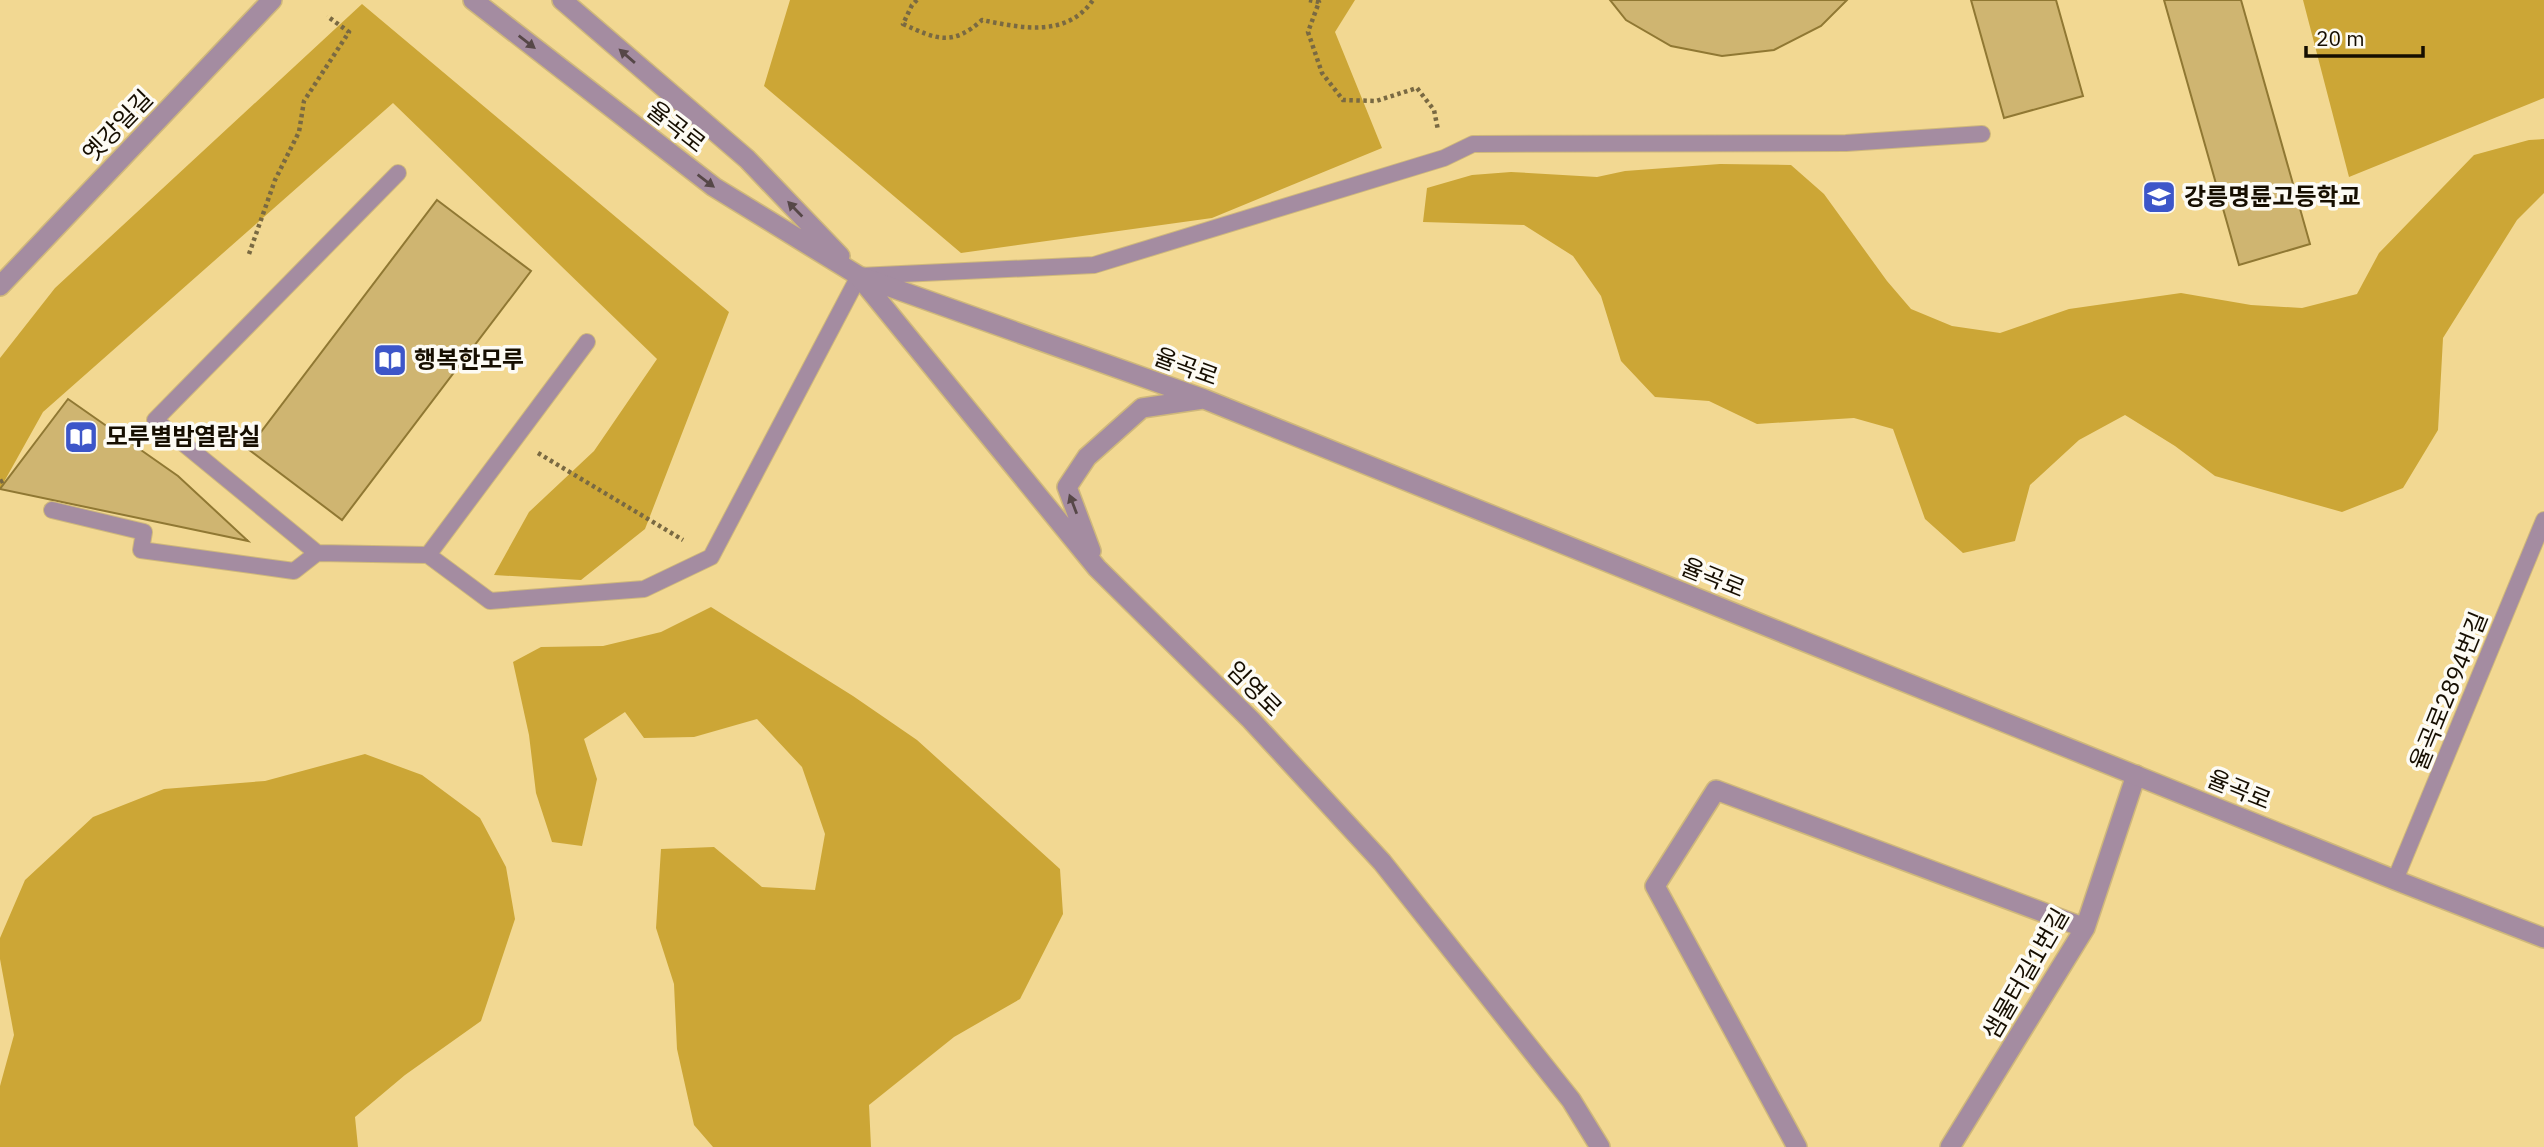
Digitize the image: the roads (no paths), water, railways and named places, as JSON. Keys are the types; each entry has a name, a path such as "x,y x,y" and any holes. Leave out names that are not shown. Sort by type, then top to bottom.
{"street":[{"name":"옛강일길","path":"0,286 272,0"},
{"name":"율곡로","path":"473,0 713,187 859,276 1204,399 2544,938"},
{"name":"율곡로","path":"562,0 747,159 859,276"},
{"name":"임영로","path":"859,276 1097,568 1251,720 1382,862 1549,1071 1571,1100 1600,1147"},
{"path":"1097,568 1067,487 1087,457 1142,408 1204,399"},
{"name":"샘물터길1번길","path":"1950,1147 2085,928 2136,775"},
{"path":"1797,1147 1655,886 1716,790 2085,928"}],"lane":[{"path":"398,173 155,420 317,553 428,555 490,601 644,589 711,556 859,276 1094,265 1444,158 1473,144 1846,143 1982,134"},
{"path":"428,555 587,342"},
{"path":"52,510 144,532 141,551 294,571 317,553"},
{"name":"율곡로2894번길","path":"2395,880 2544,520"}],"place":[{"name":"강릉명륜고등학교","path":"2159,197"},
{"name":"행복한모루","path":"390,360"},
{"name":"모루별밤열람실","path":"81,437"}]}
